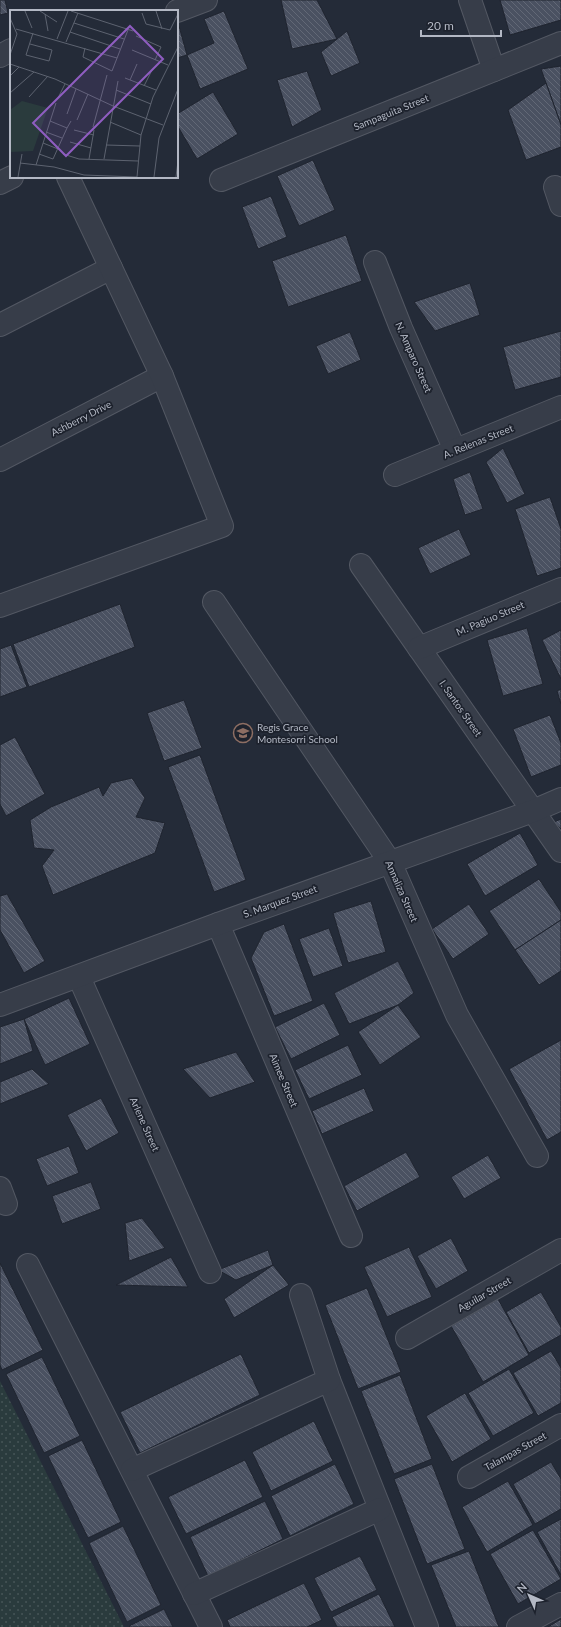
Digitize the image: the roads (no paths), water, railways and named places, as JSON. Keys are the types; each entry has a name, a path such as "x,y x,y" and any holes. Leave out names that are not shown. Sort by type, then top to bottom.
{"street":[{"path":"178,11 206,0"},
{"path":"470,0 494,70"},
{"name":"Sampaguita Street","path":"221,180 561,43"},
{"path":"0,56 10,51"},
{"path":"0,183 10,178"},
{"path":"0,606 222,526 162,376 68,178"},
{"name":"N. Amparo Street","path":"375,262 400,328 455,450"},
{"path":"0,325 112,268"},
{"name":"Ashberry Drive","path":"0,460 162,376"},
{"name":"A. Relenas Street","path":"395,475 561,407"},
{"name":"I. Santos Street","path":"361,565 561,851"},
{"name":"M. Pagiuo Street","path":"419,648 561,589"},
{"name":"Annaliza Street","path":"214,602 390,862 457,1015 537,1156"},
{"name":"S. Marquez Street","path":"0,1005 79,977 218,924 533,811 561,799"},
{"name":"Aimee Street","path":"218,924 351,1236"},
{"name":"Arlene Street","path":"79,977 210,1272"},
{"name":"Aguilar Street","path":"407,1338 561,1250"},
{"path":"28,1265 211,1627"},
{"path":"301,1295 329,1380 427,1627"},
{"path":"132,1470 329,1380"},
{"name":"Talampas Street","path":"469,1477 561,1425"},
{"path":"194,1594 380,1509"},
{"path":"518,1627 561,1604"}],"place":[{"name":"Regis Grace Montesorri School","path":"243,733"}]}
